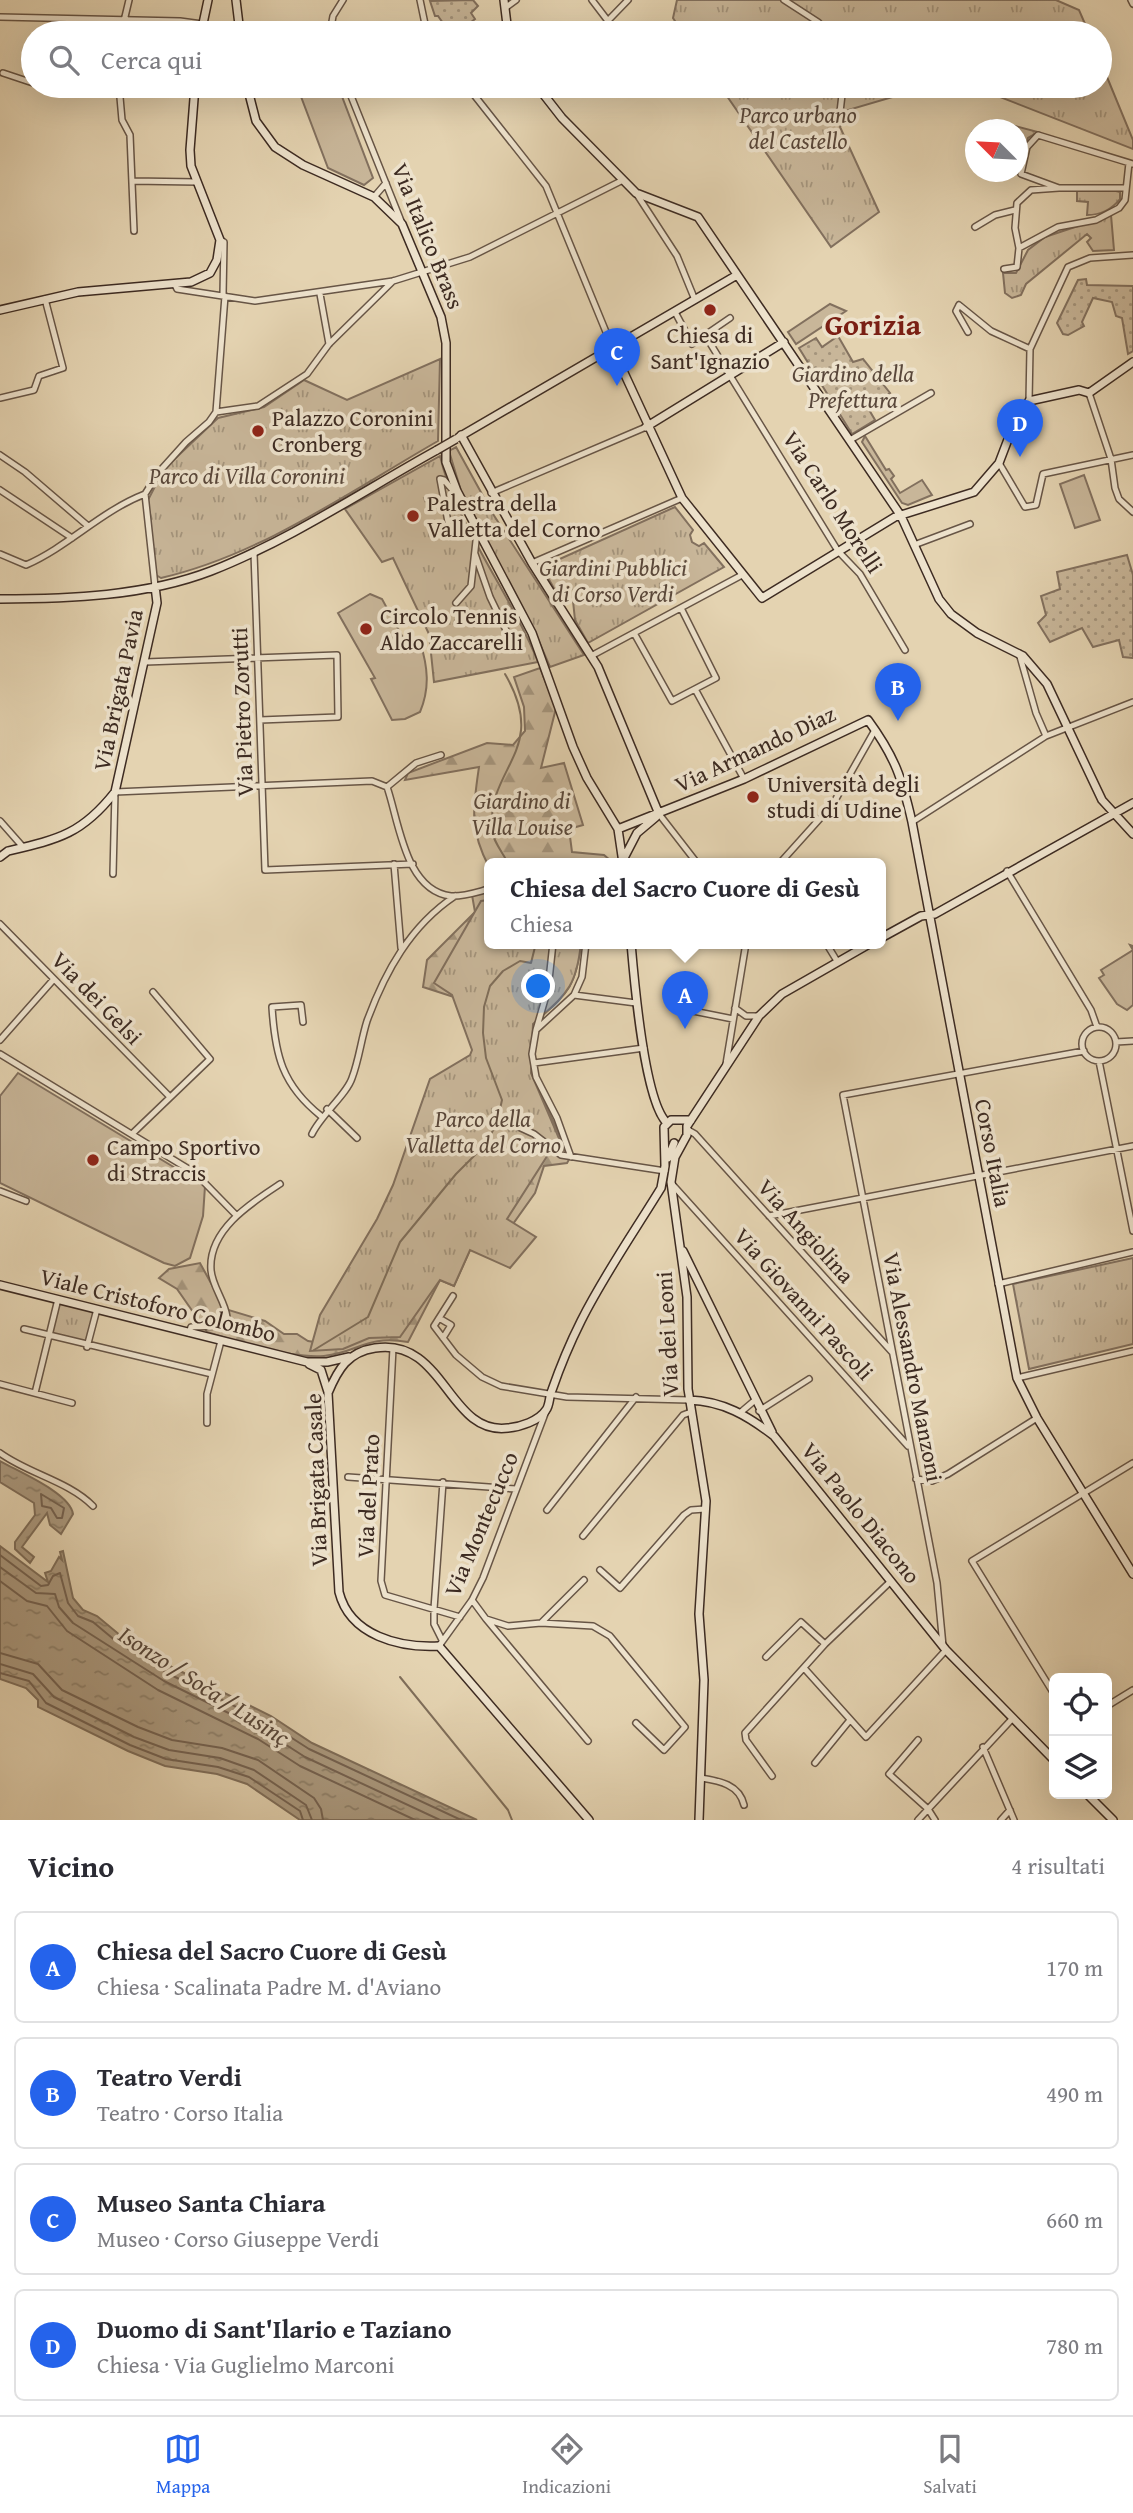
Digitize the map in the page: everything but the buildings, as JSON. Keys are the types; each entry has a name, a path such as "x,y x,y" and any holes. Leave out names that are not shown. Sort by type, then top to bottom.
{"main road":[{"path":"203,21 208,0"},
{"path":"236,0 239,21"},
{"path":"0,310 90,290 175,285 202,279 211,273 217,260 220,240 216,224 197,182 190,150 194,98"},
{"path":"250,98 256,121 275,147 303,165 374,197 402,224"},
{"path":"550,98 636,193 698,217 901,516 929,584 945,607 977,633 1019,653 1047,684 1102,800 1133,834"},
{"name":"Via Italico Brass","path":"402,224 441,317 446,343 446,462 477,531 532,633 587,778 618,829"},
{"path":"0,599 75,597 155,586 209,571 254,553 613,349 737,275"},
{"path":"646,427 784,342"},
{"path":"613,349 646,427 682,498 762,598 901,516 974,492 999,463 1015,421 1029,401 1079,390 1089,393 1133,362"},
{"path":"458,437 532,563 598,667 659,814 637,833 625,858"},
{"name":"Via Brigata Pavia","path":"0,857 79,830 98,814 116,792 157,603 155,586"},
{"name":"Via Armando Diaz","path":"618,829 744,779 868,720"},
{"name":"Corso Italia","path":"868,720 900,772 912,822 1017,1378 1037,1418 1133,1574"},
{"path":"886,935 928,915 1133,803"},
{"path":"622,858 618,829 637,833"},
{"path":"632,949 636,1003 661,1116 669,1122 688,1128"},
{"path":"665,1168 726,1065 759,1016 782,994 860,949"},
{"path":"349,1357 369,1349 393,1348 410,1352 428,1363 470,1417 488,1426 507,1429 536,1419 547,1410 551,1392 581,1320 661,1188 665,1168 665,1136 669,1122"},
{"path":"665,1136 678,1143"},
{"name":"Via dei Leoni","path":"678,1143 671,1194 685,1278 691,1412 705,1509 698,1614 704,1681 699,1820"},
{"path":"661,1188 671,1194"},
{"path":"681,1245 754,1401 774,1436"},
{"name":"Viale Cristoforo Colombo","path":"0,1285 307,1362 349,1357"},
{"name":"Via Brigata Casale","path":"349,1357 337,1372 328,1393 341,1600 354,1619 386,1641 412,1647 440,1643"},
{"path":"307,1362 321,1370 328,1393"},
{"name":"Via Paolo Diacono","path":"690,1400 741,1412 774,1436 945,1648 1049,1755"},
{"path":"440,1643 589,1820"},
{"path":"1092,1799 1113,1820"}],"street":[{"path":"124,21 129,0"},
{"path":"331,21 343,0"},
{"path":"420,0 424,21"},
{"path":"504,4 516,0"},
{"path":"592,0 608,21 628,0"},
{"path":"784,0 816,21"},
{"path":"0,17 180,21"},
{"path":"3,73 21,79"},
{"path":"120,98 122,120 130,135 134,231"},
{"name":"Via Italico Brass","path":"353,98 402,224"},
{"path":"476,98 546,186 613,349"},
{"path":"842,98 840,112 843,120"},
{"path":"1020,248 1058,228 1096,220 1116,210 1125,200 1124,188 1131,164 1038,135 1027,147 1021,174 1059,188"},
{"path":"175,285 177,289 255,300 320,294 393,281 470,257 623,180"},
{"path":"132,181 197,182"},
{"path":"374,197 386,183"},
{"path":"1004,269 1017,267 1020,248 1015,211 1024,194 1059,188 1124,188"},
{"path":"636,193 677,256 695,300"},
{"path":"975,227 995,215 1015,211"},
{"path":"0,554 26,565 51,554 124,502 145,494 159,472 209,422 215,412 224,295 224,242 220,240"},
{"path":"1029,401 1030,349 1068,267 1090,258 1133,255"},
{"path":"215,412 258,405 307,374 329,344 393,281"},
{"path":"320,294 329,344"},
{"path":"0,398 34,390 39,376 63,368 46,299"},
{"path":"968,332 956,311 959,305 991,331 1030,349"},
{"path":"675,312 692,344 730,318"},
{"name":"Via Carlo Morelli","path":"705,335 838,551 860,574 905,650"},
{"path":"850,440 931,393"},
{"path":"1089,393 1111,459 1119,499 1133,512"},
{"path":"491,492 646,427"},
{"path":"0,455 25,472 88,526"},
{"path":"999,463 1025,507 1036,505 1043,474 1133,455"},
{"path":"449,522 440,479 462,500"},
{"path":"0,490 72,538"},
{"path":"145,494 155,586"},
{"path":"532,563 682,498"},
{"path":"913,545 970,524"},
{"path":"456,603 471,586 477,531"},
{"name":"Via Pietro Zorutti","path":"254,553 265,870 394,864"},
{"path":"475,554 490,597 515,649"},
{"path":"591,656 742,575"},
{"path":"634,633 672,701 716,678 681,608"},
{"path":"1019,653 1036,713 1046,736"},
{"path":"145,662 337,654 338,717 260,720"},
{"path":"695,689 744,779"},
{"path":"912,822 1046,736 1133,702"},
{"path":"785,858 834,804 875,730"},
{"path":"387,787 416,763 440,755"},
{"path":"113,874 116,792 372,781 387,787 413,864 429,887 454,896"},
{"path":"659,814 693,858"},
{"path":"0,821 23,848"},
{"path":"401,947 394,864 413,864"},
{"path":"1007,871 1091,1010 1097,1027"},
{"path":"312,1134 321,1116 352,1081 368,1021 401,947 419,924 454,896 484,890"},
{"name":"Via dei Gelsi","path":"0,924 169,1096"},
{"path":"552,949 548,989 536,1030 534,1063 537,1077 557,1118 571,1157"},
{"path":"536,1030 573,995 582,977 585,949"},
{"path":"726,1065 745,949"},
{"path":"830,949 837,961"},
{"path":"0,1040 54,979"},
{"name":"Via dei Gelsi","path":"133,1133 210,1059 153,992"},
{"path":"573,995 636,1003"},
{"path":"303,1023 301,1005 272,1007 276,1052 283,1072 308,1105 321,1116"},
{"path":"678,1008 733,1019"},
{"path":"735,1008 746,1016 759,1016"},
{"path":"1097,1027 1109,1030 1116,1042 1115,1052 1099,1061 1089,1058 1084,1051 1084,1035 1097,1027"},
{"path":"1116,1042 1133,1041"},
{"path":"534,1063 644,1048"},
{"path":"958,1072 1084,1051"},
{"path":"0,1054 195,1173 236,1215"},
{"path":"1099,1061 1119,1149 1133,1231"},
{"name":"Via Alessandro Manzoni","path":"945,1648 937,1583 843,1095 958,1072"},
{"path":"327,1110 357,1138"},
{"path":"508,1122 534,1134 561,1156 665,1168"},
{"name":"Via Angiolina","path":"688,1128 892,1352"},
{"path":"769,1216 1133,1146"},
{"name":"Via Giovanni Pascoli","path":"671,1182 910,1449"},
{"path":"189,1334 191,1327 220,1326 227,1317 211,1273 212,1257 236,1215 280,1184"},
{"path":"0,1191 26,1201"},
{"path":"999,1284 1133,1252"},
{"path":"685,1278 698,1281"},
{"path":"439,1318 452,1325 443,1338 434,1326 439,1318 453,1296"},
{"path":"35,1392 58,1299"},
{"path":"87,1347 97,1308"},
{"path":"24,1329 87,1347 212,1374"},
{"name":"Via Paolo Diacono","path":"443,1338 456,1355 482,1377 501,1386 551,1392 567,1397 690,1400"},
{"path":"207,1423 207,1394 221,1341"},
{"name":"Via del Prato","path":"393,1348 382,1581 385,1595 434,1609"},
{"path":"1017,1378 1133,1351"},
{"path":"759,1411 809,1380"},
{"path":"0,1384 72,1403"},
{"path":"547,1510 636,1397"},
{"path":"741,1412 754,1401"},
{"name":"Via Montecucco","path":"440,1643 472,1600 547,1410"},
{"path":"583,1536 683,1415 691,1412"},
{"path":"916,1479 932,1481 948,1475 1037,1418"},
{"path":"0,1453 18,1465 82,1494 93,1506"},
{"path":"1049,1686 972,1561 1133,1463"},
{"path":"348,1477 516,1489"},
{"path":"440,1643 434,1624 434,1609 443,1482"},
{"path":"600,1570 620,1588 684,1515 691,1510 705,1509"},
{"path":"541,1623 584,1580"},
{"path":"772,1776 746,1740 746,1733 825,1644 891,1581"},
{"path":"472,1600 588,1741"},
{"path":"434,1609 460,1617"},
{"path":"486,1619 508,1626 541,1623 593,1626 610,1636 685,1727 664,1750 636,1723"},
{"path":"765,1657 801,1622 825,1644"},
{"path":"803,1668 862,1736 868,1736 945,1648"},
{"path":"1112,1703 1133,1690"},
{"path":"918,1820 983,1747 1012,1719"},
{"path":"815,1763 850,1720"},
{"path":"918,1740 888,1774 928,1809 935,1820"},
{"path":"983,1747 1014,1820"},
{"path":"701,1778 728,1784 742,1797 744,1805"},
{"path":"1001,1820 1010,1810"}],"green space":[{"path":"473,0 478,6 471,13 475,19 442,21 435,16 430,1"},
{"name":"Parco urbano del Castello","path":"677,0 1056,0 1079,10 1084,21 675,21 673,18"},
{"path":"1112,89 1133,140 1133,149 1003,98 1112,98"},
{"path":"302,98 343,98 373,178 364,185 328,168"},
{"name":"Parco urbano del Castello","path":"728,98 889,98 848,110 840,127 879,212 831,247"},
{"path":"1028,129 1038,132 1028,138"},
{"path":"1077,191 1116,191 1120,192 1120,199 1105,211 1087,215 1088,202 1077,201"},
{"path":"1111,215 1114,250 1093,251 1087,242 1091,238 1087,234 1026,284 1021,295 1012,298 1005,293 1003,273 1016,273 1028,250 1045,237"},
{"path":"1086,279 1087,285 1133,286 1133,351 1128,354 1122,318 1116,316 1112,302 1093,298 1082,322 1084,326 1068,335 1063,334 1057,323 1078,280"},
{"path":"830,304 846,311 796,344 788,332"},
{"name":"Giardino della Prefettura","path":"838,336 853,362 863,359 890,393 868,408 875,420 852,434 799,348 816,338 822,347"},
{"name":"Parco di Villa Coronini","path":"440,359 438,441 338,501 269,538 198,568 161,578 156,575 148,500 164,469 218,418 264,407 304,380 347,400"},
{"path":"865,436 886,470 889,469 894,476 891,479 900,493 922,480 932,495 908,505 902,503 862,442"},
{"path":"456,447 493,514 584,655 550,667 534,630 461,491 449,451"},
{"path":"440,456 458,508 527,636 538,662 434,682 429,634 393,558 382,562 345,509"},
{"path":"1084,475 1100,520 1075,528 1060,484"},
{"name":"Giardini Pubblici di Corso Verdi","path":"675,507 693,530 690,535 692,542 699,546 704,543 724,567 588,643 575,620 573,601 556,592 542,567"},
{"path":"1127,555 1133,575 1133,658 1123,657 1119,640 1093,647 1082,628 1050,642 1038,623 1046,615 1041,596 1060,589 1057,572"},
{"path":"370,594 382,599 408,647 420,642 423,651 427,677 423,703 420,712 405,719 392,720 371,679 375,678 338,613"},
{"name":"Giardino di Villa Louise","path":"540,668 556,708 541,768 564,763 583,825 569,829 572,852 604,855 608,858 485,858 478,841 474,818 479,767 405,780 408,773 487,743 513,745 525,731 524,707 514,677"},
{"path":"484,887 486,949 460,999 423,987 427,960 475,912 472,895"},
{"name":"Parco della Valletta del Corno","path":"481,901 484,901 484,949 580,949 576,971 568,990 533,1024 531,1073 564,1150 553,1147 507,1219 536,1237 510,1268 470,1250 454,1286 440,1280 400,1337 369,1338 343,1349 310,1351 320,1315 377,1219 393,1185 430,1079 470,1055 472,1050 452,995 434,983"},
{"path":"577,949 580,949 576,971 568,990 533,1024 531,1073 570,1158 567,1163 544,1166 535,1193 508,1231 470,1250 454,1286 440,1280 408,1342 372,1342 324,1356 297,1355 265,1349 207,1332 177,1289 159,1278 169,1269 200,1263 225,1309 265,1321 284,1334 297,1334 308,1341 328,1344"},
{"path":"1133,950 1133,1005 1127,1010 1117,1004 1099,978 1104,975 1101,970"},
{"path":"18,1073 205,1186 203,1216 190,1258 175,1266 164,1263 0,1183 0,1096"},
{"path":"1133,1258 1133,1344 1029,1369 1013,1284"},
{"path":"58,1299 97,1309 87,1347 49,1336"}],"water":[{"path":"0,1461 54,1491 70,1506 73,1514 61,1534 50,1525 47,1513 22,1547 34,1557 30,1563 15,1549 15,1542 35,1515 34,1503 0,1482"},
{"name":"Isonzo / Soča / Lusinç","path":"0,1546 48,1582 45,1573 51,1571 59,1557 62,1560 60,1552 63,1551 73,1598 83,1610 97,1616 121,1636 172,1667 271,1716 312,1743 477,1820 300,1820 247,1784 217,1774 165,1766 38,1707 38,1700 26,1688 0,1679"}],"waterway":[{"path":"505,674 517,700 521,722 514,757 498,789 493,807 492,833 505,858"},
{"path":"314,1350 368,1317 400,1242 456,1174 485,1145 497,1123 502,1100 486,1058 484,1007 490,986 503,971 520,961 531,963 534,949"},
{"path":"400,1677 508,1810 512,1820"}],"place":[{"name":"Chiesa di Sant'Ignazio","path":"710,310"},
{"name":"Museo Santa Chiara","path":"617,386"},
{"name":"Palazzo Coronini Cronberg","path":"258,431"},
{"name":"Duomo di Sant'Ilario e Taziano","path":"1020,457"},
{"name":"Palestra della Valletta del Corno","path":"413,516"},
{"name":"Circolo Tennis Aldo Zaccarelli","path":"366,629"},
{"name":"Teatro Verdi","path":"898,721"},
{"name":"Università degli studi di Udine","path":"753,797"},
{"name":"Chiesa del Sacro Cuore di Gesù","path":"685,1029"},
{"name":"Campo Sportivo di Straccis","path":"93,1160"}],"district":[{"name":"Gorizia","path":"873,325"}]}
